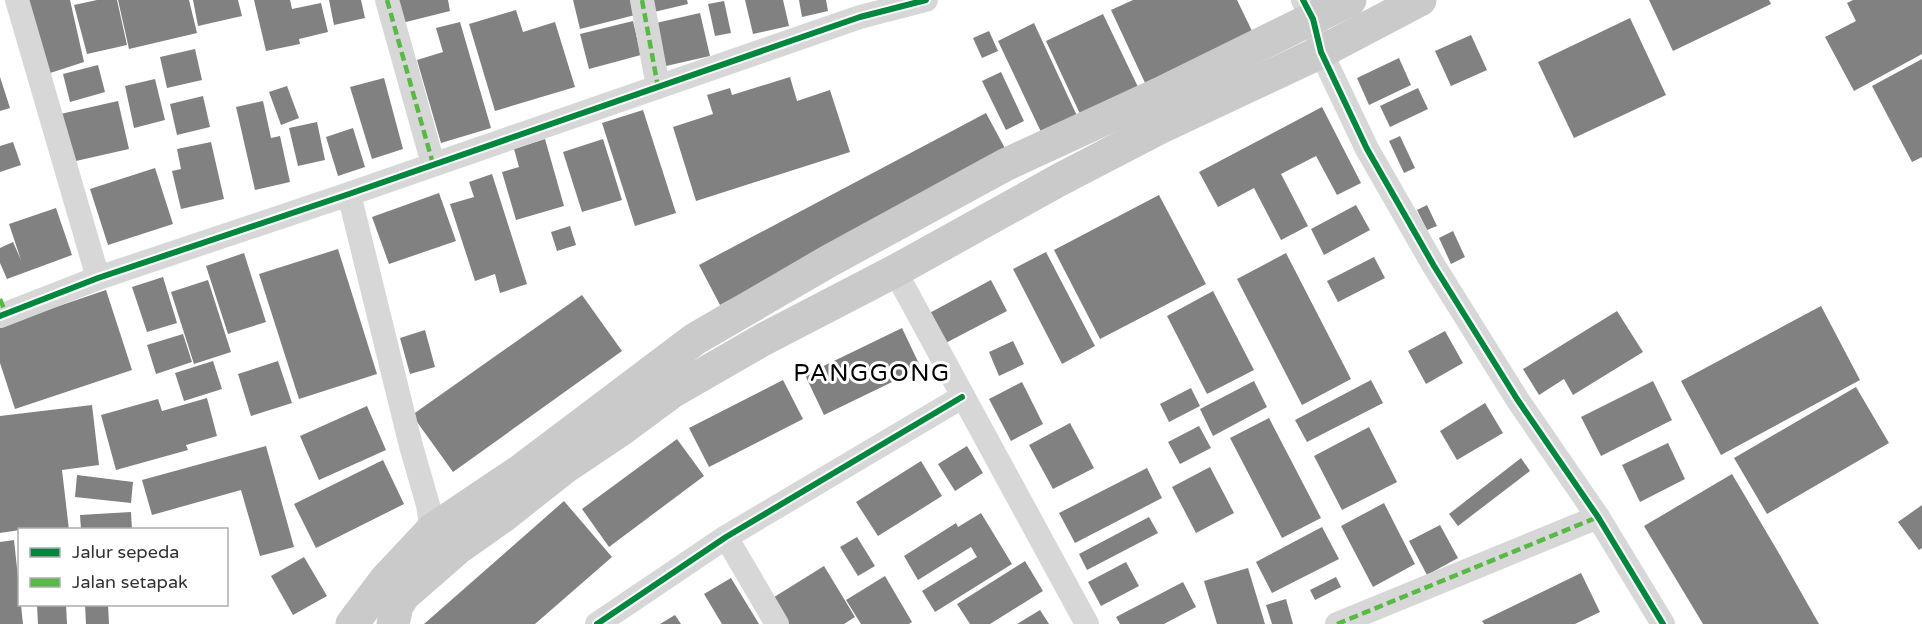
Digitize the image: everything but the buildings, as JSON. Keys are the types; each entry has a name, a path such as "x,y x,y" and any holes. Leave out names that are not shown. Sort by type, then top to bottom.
{"main road":[{"path":"352,624 386,579 432,530 520,471 695,339 818,267 1005,165 1161,93 1308,9 1350,0"},
{"path":"393,624 397,606 412,586 458,548 564,468 672,392 764,339 895,271 1059,180 1159,128 1322,52 1420,0"}],"street":[{"path":"17,0 98,278"},
{"path":"387,0 433,164"},
{"path":"642,0 658,87"},
{"path":"2,309 349,194 658,87 857,9 926,0"},
{"path":"1308,9 1322,52 1367,149 1434,266 1517,399 1598,517 1663,624"},
{"path":"349,194 428,506 432,530"},
{"path":"895,271 1087,624"},
{"path":"597,624 726,537 962,397"},
{"path":"1337,624 1598,517"},
{"path":"726,537 777,624"}],"marked path":[{"path":"387,0 433,164"},
{"path":"642,0 658,87"},
{"path":"0,299 6,314"},
{"path":"1337,624 1598,517"}],"cycle path":[{"path":"0,316 98,278 349,194 860,17 926,0"},
{"path":"1303,0 1313,19 1321,52 1367,149 1434,266 1517,399 1598,517 1663,624"},
{"path":"597,624 726,537 962,397"}],"district":[{"name":"PANGGONG","path":"872,373"}]}
